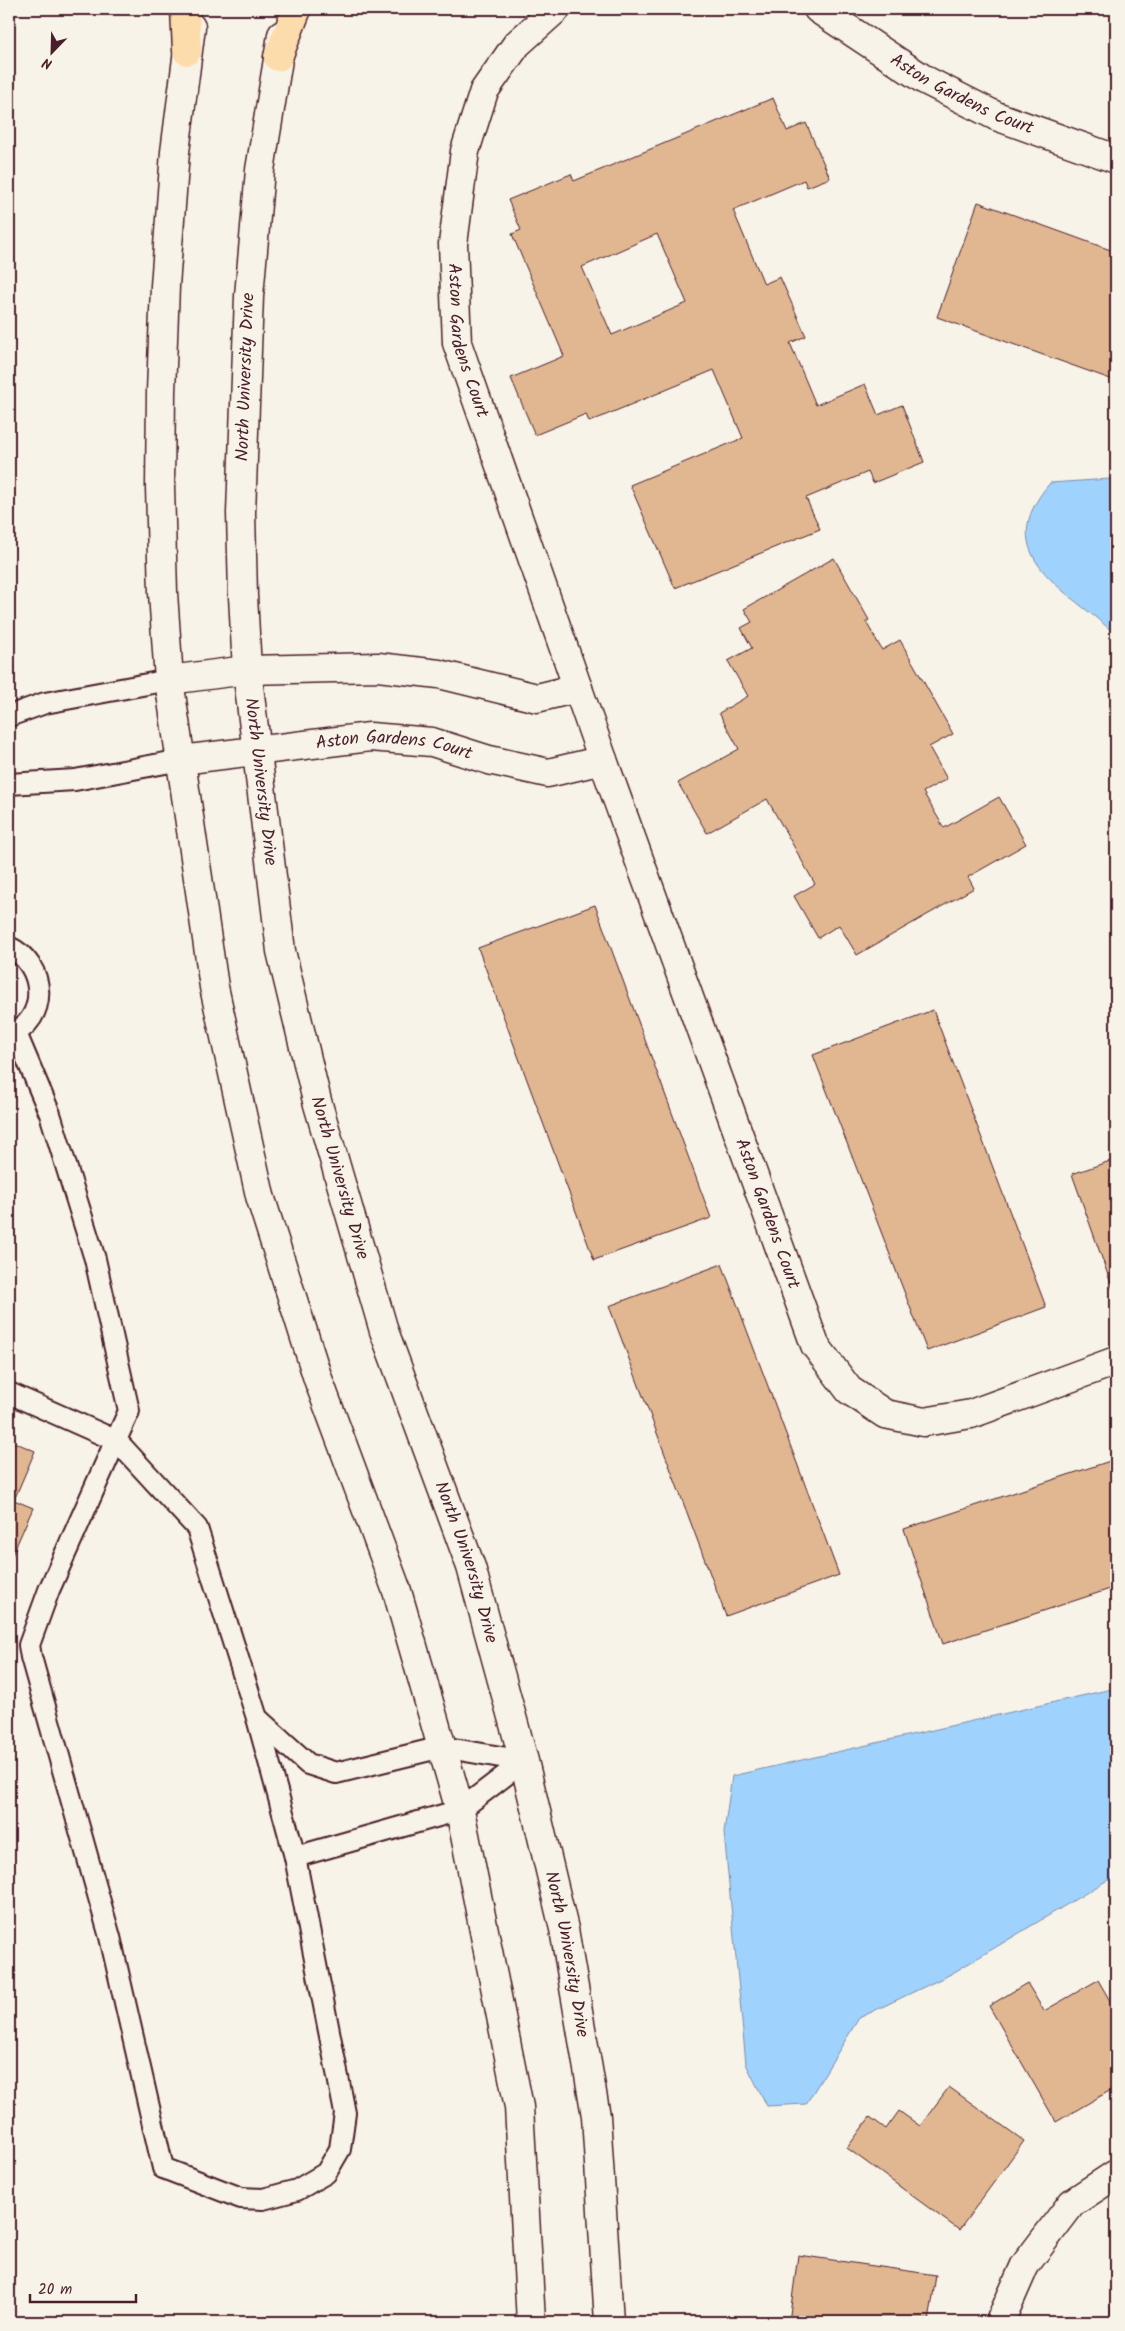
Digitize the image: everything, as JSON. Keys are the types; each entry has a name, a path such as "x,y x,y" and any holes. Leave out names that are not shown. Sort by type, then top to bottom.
{"highway":[{"path":"186,9 187,51"},
{"path":"278,57 298,9"}],"main road":[{"path":"194,9 174,161 165,286 161,392 163,574 170,680 214,987 260,1196 318,1379 397,1590 460,1810 519,2107 531,2322"},
{"name":"North University Drive","path":"288,9 278,57 260,170 245,380 241,513 247,670 281,951 317,1101 384,1331 471,1567 524,1761 564,1928 596,2116 609,2322"},
{"name":"Aston Gardens Court","path":"556,9 516,44 484,91 465,151 453,244 457,343 603,760 815,1345 849,1390 884,1414 924,1422 971,1414 1116,1360"},
{"name":"Aston Gardens Court","path":"818,9 925,80 969,103 996,116 1116,159"},
{"path":"170,680 247,670 378,667 439,674 537,698 578,688"},
{"name":"Aston Gardens Court","path":"181,760 370,737 432,742 489,760 548,773 603,760"},
{"path":"1000,2322 1025,2265 1072,2203 1116,2174"}],"lane":[{"path":"9,716 45,703 170,680"},
{"path":"9,784 75,780 181,760"},
{"path":"9,947 29,961 37,976 39,992 36,1008 28,1022 12,1034 50,1114 95,1259 129,1411 117,1441 49,1590 29,1645 30,1658 110,1937 163,2168 241,2198 262,2199 297,2190 326,2173 340,2148 345,2113 295,1857 257,1718 196,1528 117,1441 9,1393"},
{"path":"257,1718 308,1764 336,1773 442,1747 524,1761"},
{"path":"295,1857 460,1810 524,1761"}],"water":[{"path":"1116,480 1116,635 1058,587 1042,570 1031,552 1027,531 1033,509 1050,483"},
{"path":"1116,1688 1116,1877 1106,1881 951,1974 859,2018 806,2104 767,2106 746,2064 724,1832 732,1776"}],"building":[{"path":"773,98 787,131 806,123 830,178 807,187 804,180 733,210 764,284 780,277 806,336 790,343 816,405 865,384 878,415 902,405 924,462 873,483 868,472 806,498 820,529 675,588 630,485 743,438 714,370 589,422 586,414 535,435 511,378 564,356 512,234 521,230 508,200 571,174 574,181","holes":["657,234 687,303 612,335 582,267"]},
{"path":"978,202 1116,252 1116,381 937,317"},
{"path":"834,558 869,620 866,622 882,650 900,640 953,734 929,747 947,779 923,792 944,828 999,797 1026,844 968,877 974,888 857,955 839,925 818,938 794,896 815,884 767,799 707,833 678,783 739,749 719,713 748,696 728,661 752,648 741,628 752,622 744,609"},
{"path":"595,905 711,1218 594,1260 478,948"},
{"path":"933,1010 1046,1307 927,1351 813,1055"},
{"path":"1116,1159 1116,1288 1113,1289 1072,1174"},
{"path":"722,1264 839,1575 726,1616 609,1306"},
{"path":"9,1440 35,1451 14,1500 33,1508 9,1562"},
{"path":"1116,1459 1116,1587 943,1644 904,1529"},
{"path":"1098,1980 1116,2011 1116,2097 1111,2090 1056,2122 989,2006 1027,1983 1044,2011"},
{"path":"949,2087 1024,2141 959,2230 847,2148 870,2117 886,2129 899,2111 920,2126"},
{"path":"798,2255 936,2275 929,2322 789,2322"},
{"path":"1112,2288 1116,2288 1116,2322 1110,2322"}]}
